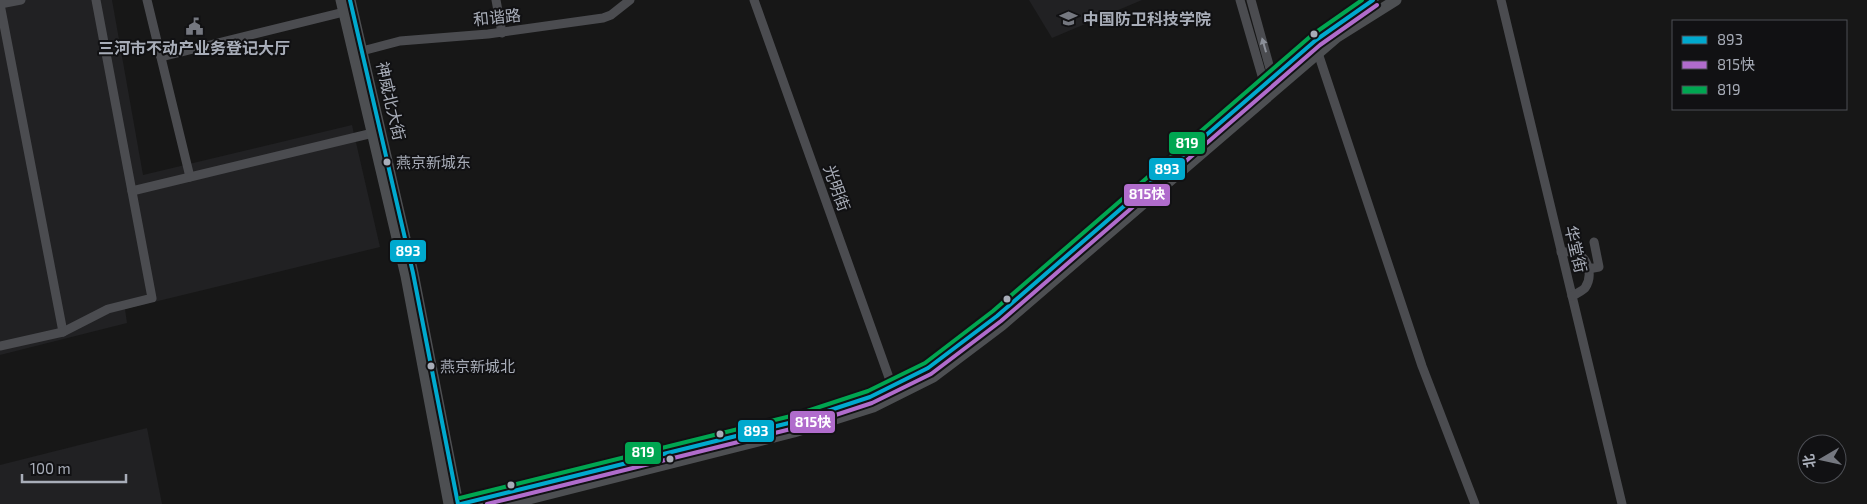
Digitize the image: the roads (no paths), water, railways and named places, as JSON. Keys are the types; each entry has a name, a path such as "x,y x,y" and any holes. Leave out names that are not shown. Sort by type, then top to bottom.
{"main road":[{"name":"神威北大街","path":"341,0 406,276 449,504"},
{"name":"神威北大街","path":"350,0 413,273 459,504"},
{"path":"509,504 794,432 873,407 933,377 1002,325 1271,85 1334,26 1373,0"},
{"path":"459,504 797,421 870,397 928,368 997,316 1271,85 1318,54 1337,37 1396,0"}],"street":[{"path":"21,0 0,4 63,332"},
{"path":"0,346 63,332 108,310 152,298 96,0"},
{"path":"147,0 190,177"},
{"path":"496,0 502,33"},
{"name":"和谐路","path":"362,51 400,41 502,33 603,18 630,0"},
{"name":"光明街","path":"754,0 892,386"},
{"path":"1240,0 1271,85"},
{"path":"1251,0 1271,85"},
{"name":"华堂街","path":"1500,0 1622,504"},
{"path":"161,58 344,12"},
{"path":"1318,54 1422,366 1475,504"},
{"path":"132,191 373,133"},
{"path":"1588,269 1599,267 1594,242"},
{"path":"1561,252 1575,252 1587,262 1590,276 1584,289 1572,296"}],"place":[{"name":"中国防卫科技学院","path":"1069,19"},
{"name":"三河市不动产业务登记大厅","path":"194,27"},
{"name":"燕京新城东","path":"387,162"},
{"name":"燕京新城北","path":"431,366"}]}
